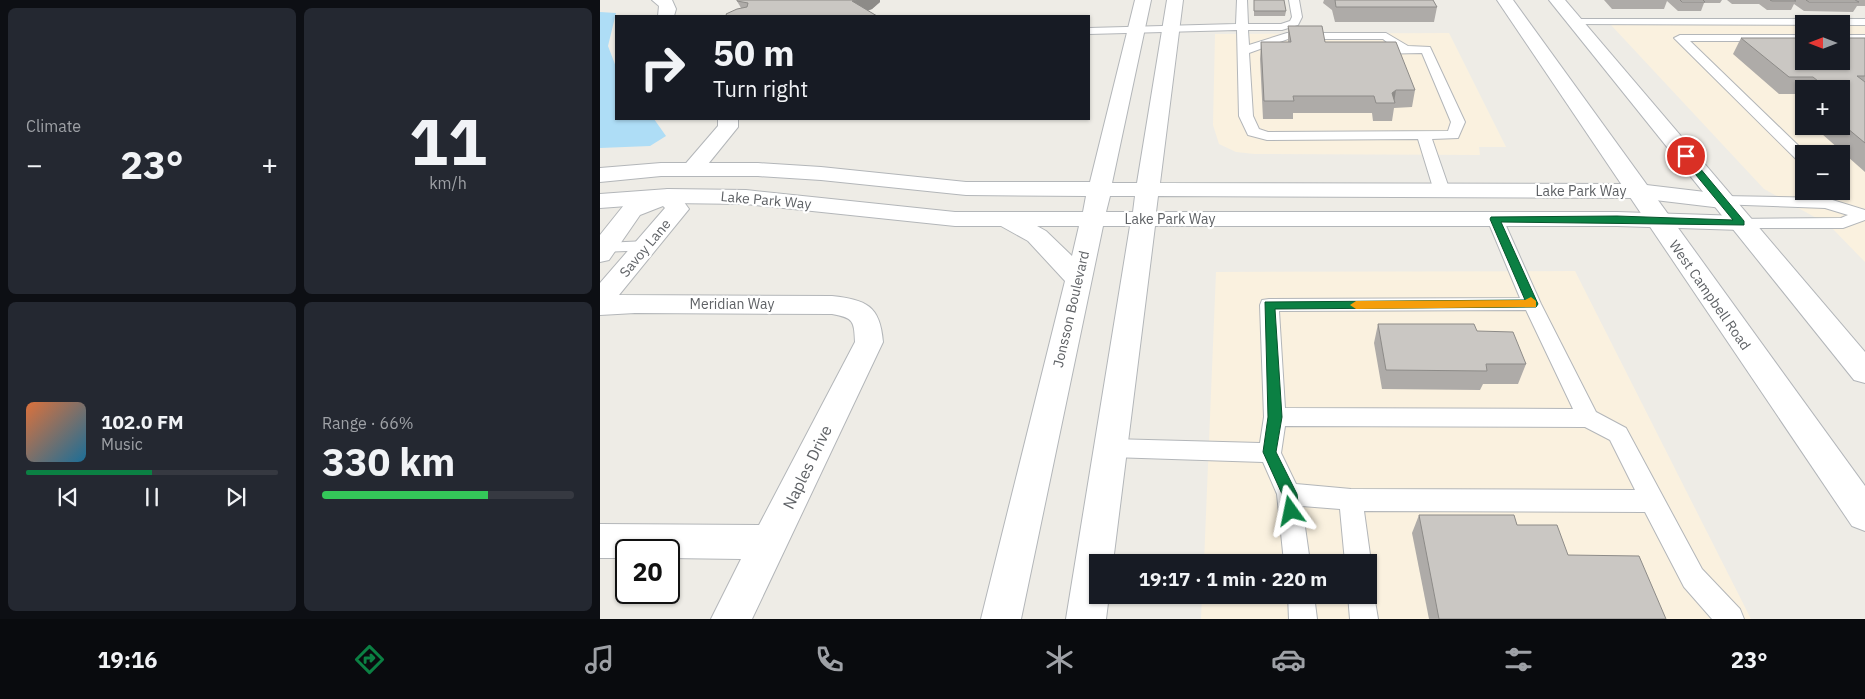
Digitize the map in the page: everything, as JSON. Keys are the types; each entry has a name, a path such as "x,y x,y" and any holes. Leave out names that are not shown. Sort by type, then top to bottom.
{"street":[{"path":"660,0 666,3 668,10 666,15"},
{"name":"Jonsson Boulevard","path":"1002,619 1098,190 1143,0"},
{"path":"1086,619 1175,0"},
{"name":"West Campbell Road","path":"1505,0 1865,515"},
{"path":"1556,0 1865,372"},
{"path":"668,196 728,127 728,120"},
{"name":"Lake Park Way","path":"600,175 692,169 851,176 939,188 1638,191 1722,201"},
{"name":"Lake Park Way","path":"600,201 668,196 746,197 955,219 1006,220 1495,219 1658,220 1740,223"},
{"name":"Savoy Lane","path":"600,301 648,246 677,209 668,196 632,210 602,251"},
{"path":"1006,220 1037,236 1078,278"},
{"name":"Meridian Way","path":"600,306 635,304 832,305 853,308 863,313"},
{"name":"Naples Drive","path":"731,619 869,342 868,322 863,313"},
{"path":"600,541 770,542"}],"lane":[{"path":"1242,0 1242,27 1248,49 1246,116 1254,132 1267,136 1453,135 1458,122 1426,48 1322,46"},
{"path":"1090,31 1171,27 1282,27 1294,23 1297,18 1294,0"},
{"path":"1575,22 1865,22"},
{"path":"1090,24 1121,24 1137,28"},
{"path":"1795,38 1680,38 1795,150"},
{"path":"1850,38 1865,38"},
{"path":"1248,49 1286,42 1381,42 1404,49"},
{"path":"1248,49 1266,55 1281,51"},
{"path":"1360,53 1389,56 1404,49"},
{"path":"1424,136 1442,191"},
{"path":"1846,200 1864,216"},
{"path":"1722,201 1826,203 1864,216"},
{"path":"1740,223 1843,223 1864,216"},
{"path":"1495,219 1532,304 1588,418"},
{"path":"602,251 648,246"},
{"path":"1296,554 1290,494 1270,452 1275,417 1269,305 1532,304"},
{"path":"1275,417 1588,418 1618,434 1693,578 1730,619"},
{"path":"1110,448 1270,452"},
{"path":"1290,494 1351,500 1652,501"},
{"path":"1351,500 1357,554"},
{"path":"1302,604 1303,619"},
{"path":"1362,604 1364,619"}],"shaded area":[{"path":"1611,25 1795,25 1795,70 1850,70 1850,25 1865,25 1865,262 1829,225 1764,189"},
{"path":"1449,33 1506,147 1479,147 1480,155 1254,154 1236,152 1219,144 1213,125 1215,34"},
{"path":"1575,271 1751,619 1201,619 1202,604 1377,604 1377,554 1204,554 1216,272"}],"water":[{"path":"600,12 616,13 608,46 615,64 615,120 655,120 666,136 650,146 600,148"}],"building":[{"path":"856,0 852,1 875,15 726,15 737,9 747,7 748,3 737,1"},
{"path":"1254,0 1284,0 1286,11 1254,11"},
{"path":"1335,0 1433,0 1437,7 1336,7"},
{"path":"1680,0 1703,0 1705,2 1682,2"},
{"path":"1770,0 1794,0 1796,1 1772,1"},
{"path":"1806,0 1855,0 1859,2 1809,2"},
{"path":"1288,26 1322,26 1325,42 1396,42 1415,90 1396,90 1392,93 1395,103 1376,103 1374,96 1293,96 1294,101 1264,101 1261,42 1291,42"},
{"path":"1741,38 1795,38 1795,70 1850,70 1850,38 1865,38 1865,76 1857,76 1865,82 1865,143 1850,130 1850,80 1817,80 1813,77 1789,77"},
{"path":"1378,324 1474,324 1477,331 1513,332 1526,364 1486,364 1487,371 1386,370"},
{"path":"1419,515 1514,515 1517,525 1557,525 1568,555 1639,556 1666,619 1439,619"}],"slow traffic":[{"path":"1356,305 1532,304 1531,301"}],"route":[{"path":"1291,511 1290,494 1270,452 1275,417 1269,305 1532,304 1495,219 1617,219 1740,223 1686,156"}]}
